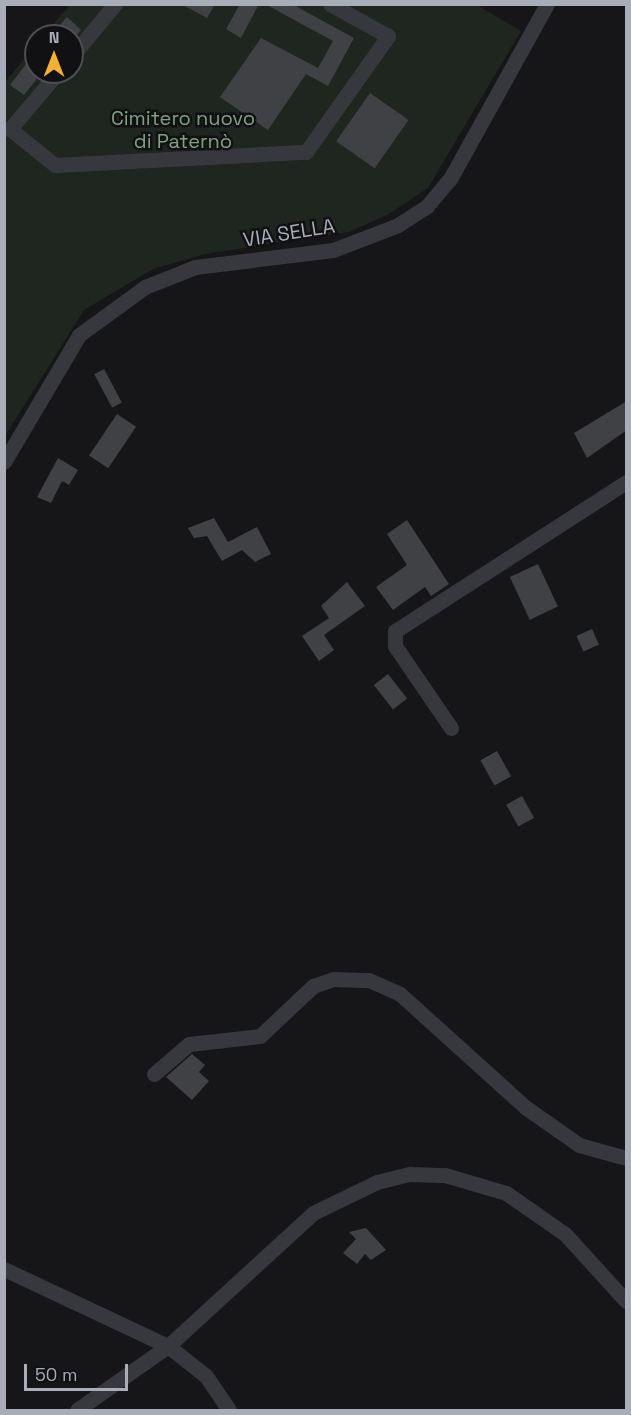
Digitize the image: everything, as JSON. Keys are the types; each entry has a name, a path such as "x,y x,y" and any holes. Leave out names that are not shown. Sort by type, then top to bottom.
{"street":[{"path":"84,41 115,4"},
{"name":"VIA SELLA","path":"4,462 79,335 145,287 195,267 333,250 398,225 427,206 450,179 547,4"},
{"path":"48,84 10,129 55,165 306,152 388,36 340,7"},
{"path":"451,728 395,646 395,631 627,482"},
{"path":"154,1074 189,1044 260,1036 313,986 333,979 369,980 400,994 525,1107 579,1145 627,1158"},
{"path":"77,1410 168,1346 313,1214 377,1182 410,1174 445,1175 506,1193 565,1234 627,1301"},
{"path":"4,1269 168,1346 206,1376 229,1410"}],"green space":[{"name":"Cimitero nuovo di Paternò","path":"70,5 477,5 521,31 428,188 389,214 349,232 205,254 153,269 84,310 5,436 5,82 24,59 24,84 84,84 84,24 53,24"}],"building":[{"path":"181,4 215,4 207,18"},
{"path":"240,4 259,4 241,38 226,29"},
{"path":"265,4 292,4 354,38 328,86 306,74 268,130 220,97 261,38 318,68 333,41"},
{"path":"67,17 75,24 61,24"},
{"path":"24,67 24,84 33,84 24,95 10,85"},
{"path":"370,93 409,120 375,168 336,141"},
{"path":"104,369 122,403 112,408 94,374"},
{"path":"627,401 627,430 587,458 574,433"},
{"path":"117,414 136,427 108,468 89,455"},
{"path":"58,458 78,470 69,485 62,481 51,503 37,497"},
{"path":"214,518 228,542 257,527 271,554 255,562 242,550 222,561 207,536 194,538 188,528"},
{"path":"407,520 449,584 431,596 425,587 393,610 376,587 407,565 387,534"},
{"path":"538,564 558,607 530,620 510,577"},
{"path":"347,582 365,606 324,635 334,650 319,661 302,636 329,618 321,606"},
{"path":"592,629 599,645 583,651 576,636"},
{"path":"388,674 407,698 393,710 374,685"},
{"path":"497,751 511,776 494,786 480,760"},
{"path":"522,796 534,818 518,827 506,805"},
{"path":"192,1054 205,1065 199,1072 209,1081 192,1100 166,1077"},
{"path":"366,1228 386,1250 371,1260 365,1254 357,1264 343,1253 356,1239 349,1232"}]}
